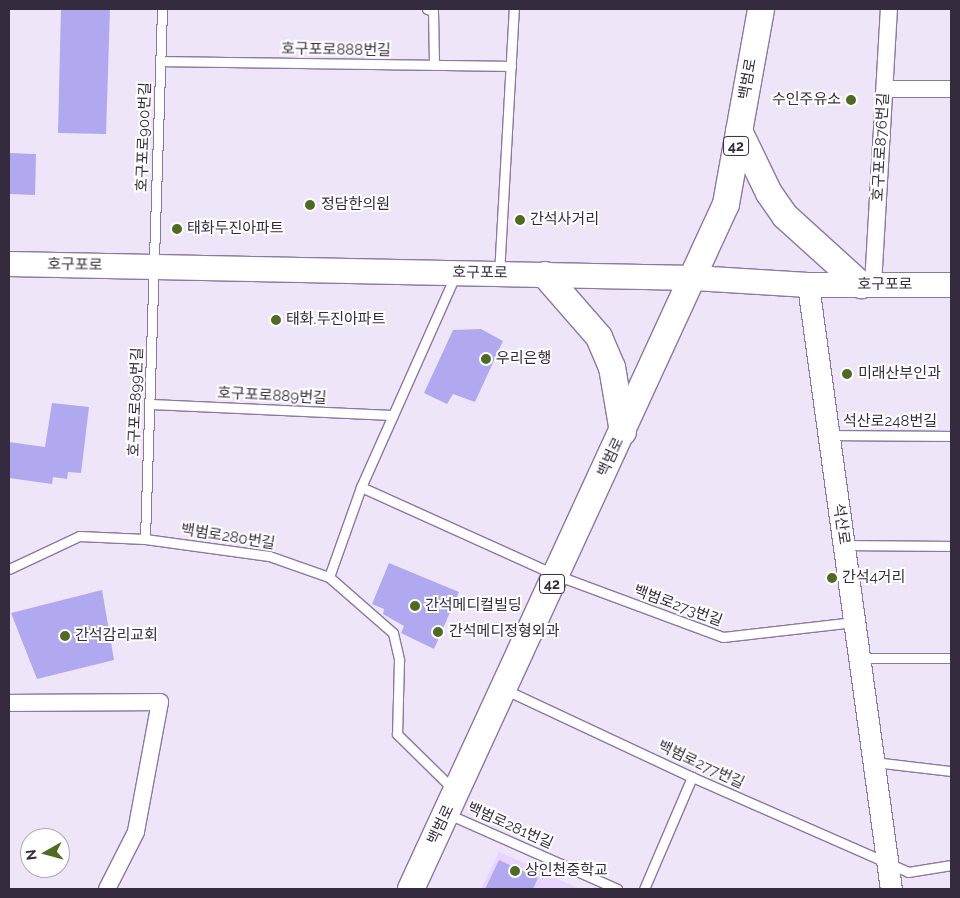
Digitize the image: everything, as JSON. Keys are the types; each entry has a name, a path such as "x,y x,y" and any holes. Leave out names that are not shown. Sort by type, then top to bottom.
{"main road":[{"name":"백범로","path":"411,889 694,278 726,204 761,9"},
{"path":"739,131 769,193 785,216 867,285"},
{"name":"호구포로","path":"9,264 694,278 808,285 951,285"},
{"path":"545,275 599,337 612,367 623,432"}],"street":[{"name":"호구포로876번길","path":"867,285 885,89 890,9"},
{"path":"885,89 951,90"},
{"name":"석산로","path":"808,285 891,889"},
{"path":"9,704 160,702 136,832 106,889"}],"lane":[{"name":"호구포로900번길","path":"154,267 162,9"},
{"path":"427,9 433,11 434,65"},
{"path":"499,274 514,9"},
{"name":"호구포로888번길","path":"160,61 511,66"},
{"name":"호구포로899번길","path":"146,539 154,267"},
{"path":"328,576 361,487 456,273"},
{"name":"호구포로889번길","path":"150,404 393,415"},
{"name":"석산로248번길","path":"828,435 951,436"},
{"name":"백범로273번길","path":"361,487 556,575 722,638 854,622"},
{"name":"백범로280번길","path":"9,569 80,536 146,539 269,556 328,576 393,633 399,660 397,734 451,802"},
{"path":"844,545 951,546"},
{"path":"859,658 951,658"},
{"name":"백범로277번길","path":"504,688 692,777 908,872 951,864"},
{"path":"874,762 951,771"},
{"path":"644,889 692,777"},
{"name":"백범로281번길","path":"451,802 617,889"}],"shaded area":[{"name":"상인천중학교","path":"499,852 580,889 481,889"}],"building":[{"path":"61,9 110,9 106,134 58,133"},
{"path":"9,153 36,154 35,195 9,194"},
{"path":"481,329 503,341 475,402 453,394 447,404 424,393 453,330"},
{"path":"52,403 89,407 81,473 68,472 67,479 53,477 52,484 9,478 9,442 45,447"},
{"name":"간석메디컬빌딩","path":"389,563 459,592 434,649 401,633 404,626 383,614 384,609 372,604"},
{"name":"간석감리교회","path":"102,590 114,660 37,679 11,613"},
{"path":"499,860 538,878 533,889 485,889"}],"place":[{"name":"수인주유소","path":"851,100"},
{"name":"정담한의원","path":"310,205"},
{"name":"간석사거리","path":"520,220"},
{"name":"태화두진아파트","path":"177,229"},
{"name":"태화.두진아파트","path":"276,320"},
{"name":"우리은행","path":"486,359"},
{"name":"미래산부인과","path":"847,374"},
{"name":"간석4거리","path":"832,578"},
{"name":"간석메디컬빌딩","path":"415,606"},
{"name":"간석메디정형외과","path":"438,632"},
{"name":"간석감리교회","path":"65,636"},
{"name":"상인천중학교","path":"515,871"}]}
